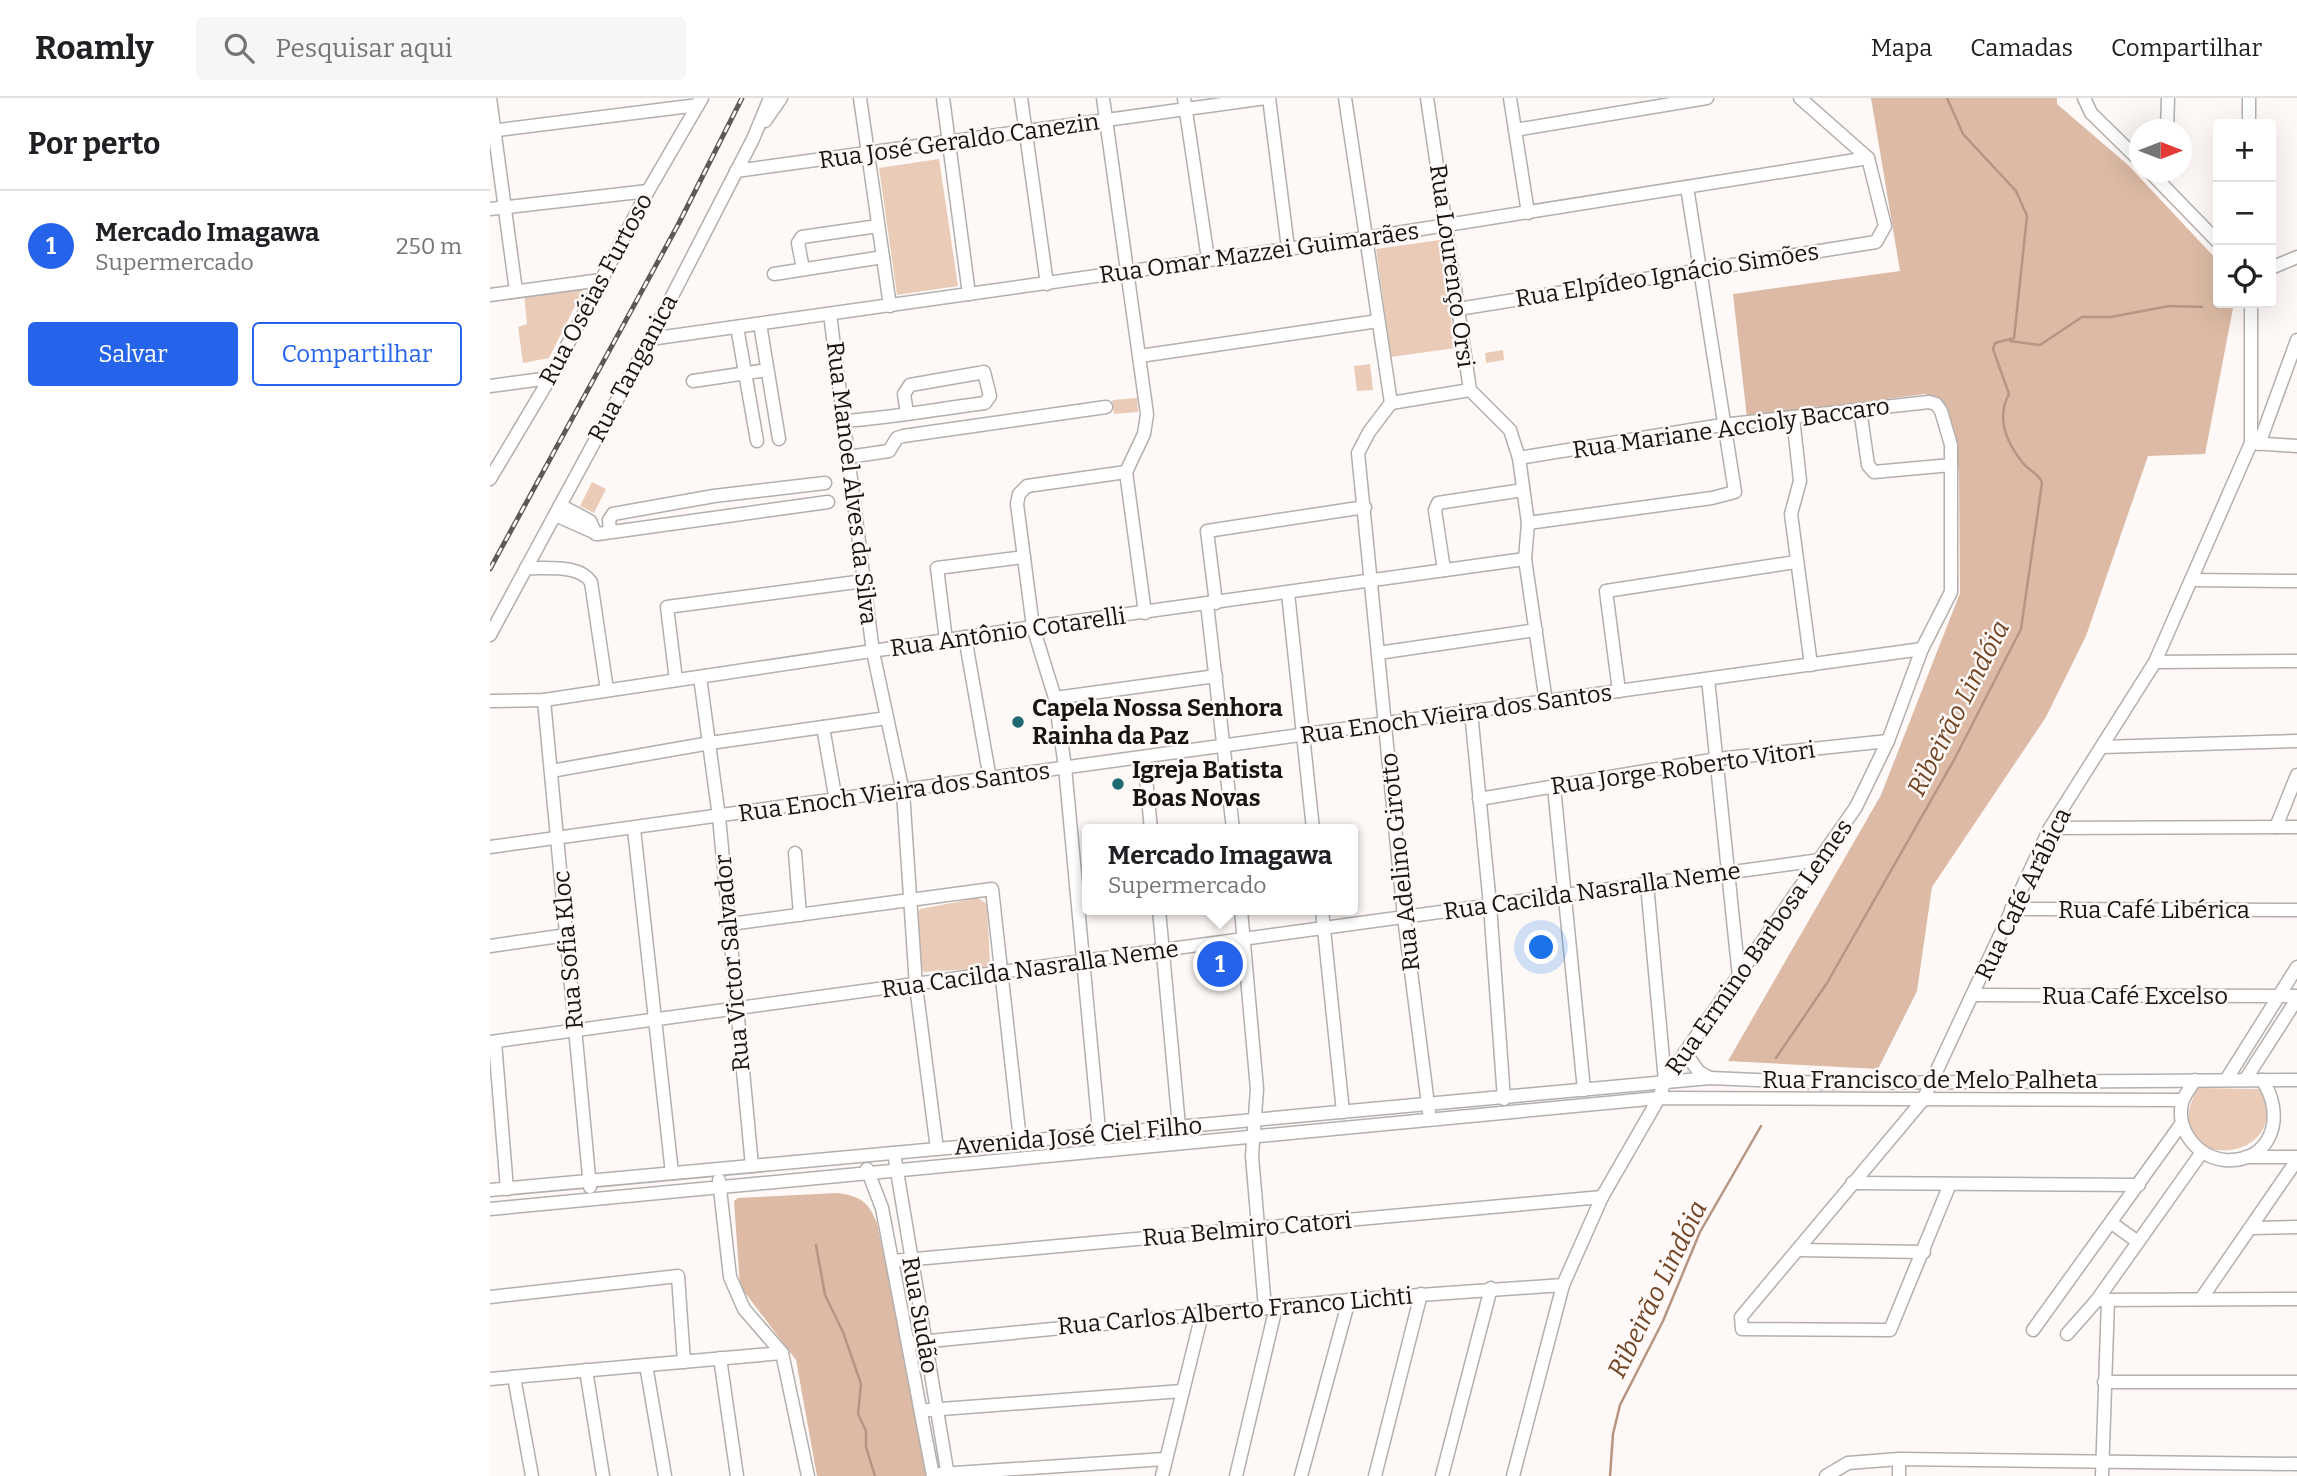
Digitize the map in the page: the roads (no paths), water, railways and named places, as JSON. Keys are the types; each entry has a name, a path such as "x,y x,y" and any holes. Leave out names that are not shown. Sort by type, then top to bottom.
{"street":[{"path":"490,98 516,291"},
{"name":"Rua Tanganica","path":"490,635 650,339 753,139 770,98"},
{"path":"753,139 781,98"},
{"path":"860,98 890,306"},
{"path":"943,98 970,294"},
{"path":"1021,98 1047,284"},
{"path":"1103,98 1140,356 1147,424 1126,472 1145,613"},
{"path":"1267,98 1288,248"},
{"name":"Rua José Geraldo Canezin","path":"736,171 1026,132 1185,104 1267,98"},
{"path":"1345,98 1391,403 1470,390"},
{"name":"Rua Lourenço Orsi","path":"1427,98 1470,390 1510,430 1518,458 1528,523 1525,559 1546,702"},
{"path":"1510,98 1528,213"},
{"path":"1515,130 1625,104 1707,98"},
{"path":"1800,98 1868,158"},
{"path":"2084,98 2091,113 2129,150"},
{"path":"2167,119 2168,98"},
{"path":"2249,98 2249,119"},
{"path":"493,131 700,100"},
{"name":"Rua Oséias Furtoso","path":"490,479 550,378 648,191 700,100"},
{"path":"1185,104 1208,259"},
{"name":"Rua Omar Mazzei Guimarães","path":"650,339 1447,226 1868,158"},
{"name":"Rua Elpídeo Ignácio Simões","path":"1458,309 1876,242 1885,226 1868,158"},
{"path":"2160,182 2213,237"},
{"path":"2165,182 2165,187"},
{"path":"1528,523 1731,494 1735,487 1722,425 1687,187"},
{"path":"490,209 648,191"},
{"path":"803,269 798,243 802,237 878,226"},
{"path":"774,274 883,257"},
{"path":"2276,266 2297,257"},
{"path":"490,295 601,280"},
{"name":"Rua Café Arábica","path":"1924,1252 1890,1330 1745,1331 1741,1326 1741,1317 1923,1100 1974,996 2011,909 2050,828 2155,662 2255,443 2251,308"},
{"name":"Rua Manoel Alves da Silva","path":"830,314 873,652 903,792 908,901 916,986 937,1149"},
{"path":"1140,356 1378,321"},
{"path":"760,324 779,439"},
{"path":"737,327 757,441"},
{"path":"2297,340 2255,443 2297,446"},
{"path":"693,381 767,370"},
{"path":"844,421 907,413 985,403 990,397 987,377 984,372 910,385 904,394 907,413"},
{"path":"490,386 550,378"},
{"name":"Rua Mariane Accioly Baccaro","path":"1518,458 1722,425 1860,409 1929,402 1936,404 1941,411"},
{"name":"Rua Adelino Girotto","path":"1391,403 1361,433 1358,453 1371,560 1369,581 1404,917 1430,1122"},
{"path":"848,457 889,451 897,438 903,436 1106,407"},
{"path":"1860,409 1868,465 1874,472 1951,465"},
{"name":"Rua Ermino Barbosa Lemes","path":"1513,1476 1563,1285 1602,1197 1659,1098 1665,1081 1856,807 1888,741 1922,649 1951,592 1951,465 1948,431 1941,411"},
{"path":"1793,417 1800,481 1791,514 1811,665"},
{"path":"1101,1151 1065,767 1055,698 1033,627 1017,503 1019,494 1027,486 1126,472"},
{"path":"610,532 609,520 613,514 713,496 825,483"},
{"path":"1444,570 1435,510 1438,503 1523,490"},
{"path":"558,510 596,534 828,502"},
{"path":"1233,824 1216,676 1207,531 1365,507"},
{"path":"946,640 937,568 1024,557"},
{"name":"Rua Antônio Cotarelli","path":"490,701 544,700 1033,627 1525,559"},
{"path":"1619,691 1606,591 1796,562"},
{"path":"526,568 576,571 585,574 591,582 607,691"},
{"path":"2191,580 2296,578"},
{"path":"676,680 667,607 864,581"},
{"path":"1287,593 1313,824"},
{"path":"1378,653 1536,630"},
{"path":"965,637 990,779"},
{"name":"Rua Enoch Vieira dos Santos","path":"490,847 1922,649"},
{"path":"2155,662 2297,661"},
{"path":"1055,698 1216,676"},
{"name":"Rua Victor Salvador","path":"700,677 719,817 752,1166"},
{"path":"1708,679 1739,976"},
{"name":"Rua Sofia Kloc","path":"544,700 592,1199"},
{"path":"1471,712 1490,905 1504,1098"},
{"path":"551,771 710,743 887,718"},
{"path":"823,727 836,801"},
{"name":"Rua Jorge Roberto Vitori","path":"1479,799 1717,760 1888,741"},
{"path":"2102,747 2297,741"},
{"path":"1144,758 1151,824"},
{"path":"2276,827 2297,775"},
{"path":"1554,787 1584,1090"},
{"path":"2050,828 2297,827"},
{"path":"634,829 672,1173"},
{"path":"795,853 800,915"},
{"name":"Rua Cacilda Nasralla Neme","path":"493,1042 1820,860"},
{"path":"1647,884 1665,1081"},
{"path":"730,924 992,889 1020,1140"},
{"name":"Rua Café Libérica","path":"2011,909 2297,910"},
{"path":"1160,915 1179,1126"},
{"path":"1236,1476 1271,1307 1259,1228 1252,1138 1257,1089 1242,915"},
{"path":"1322,915 1343,1112"},
{"path":"490,946 567,935"},
{"path":"2226,1080 2297,967"},
{"name":"Rua Café Excelso","path":"1974,996 2297,998"},
{"path":"2245,1080 2297,998"},
{"path":"493,1042 507,1189"},
{"path":"1662,1049 1686,1054 1699,1072 1710,1079"},
{"name":"Rua Francisco de Melo Palheta","path":"1665,1081 1710,1079 1933,1083 2195,1080"},
{"path":"2297,1080 2195,1080 2182,1100 2182,1124 2186,1136 2202,1152 2225,1160 2246,1157 2297,1158"},
{"path":"2246,1157 2262,1146 2273,1130 2276,1114 2272,1094 2262,1080"},
{"name":"Avenida José Ciel Filho","path":"490,1191 1020,1140 1429,1106 1665,1081"},
{"name":"Avenida José Ciel Filho","path":"490,1209 1430,1122 1659,1098"},
{"name":"Rua Francisco de Melo Palheta","path":"1659,1098 2182,1100"},
{"path":"2033,1330 2113,1224 2182,1124"},
{"path":"2067,1335 2102,1300 2138,1242 2202,1152"},
{"name":"Rua Sudão","path":"894,1153 948,1475"},
{"name":"Rua Sudão","path":"865,1156 867,1174 882,1208 933,1475"},
{"path":"2201,1299 2252,1228 2297,1158"},
{"path":"718,1169 730,1278 744,1308 782,1353 808,1476"},
{"path":"1852,1184 2139,1185"},
{"path":"1799,1250 1924,1252 1950,1184"},
{"name":"Rua Belmiro Catori","path":"893,1261 1602,1197"},
{"path":"2113,1224 2138,1242"},
{"path":"2252,1228 2297,1227"},
{"path":"490,1297 678,1276 684,1362"},
{"name":"Rua Carlos Alberto Franco Lichti","path":"909,1343 1349,1300 1563,1285"},
{"path":"1442,1476 1491,1288"},
{"path":"1375,1476 1421,1294"},
{"path":"2102,1300 2297,1299"},
{"path":"1301,1476 1349,1300"},
{"path":"2102,1300 2102,1469"},
{"path":"1162,1476 1202,1314"},
{"path":"490,1379 782,1353"},
{"path":"720,1358 737,1476"},
{"path":"646,1365 665,1476"},
{"path":"586,1370 603,1476"},
{"path":"514,1377 532,1476"},
{"path":"2104,1382 2297,1382"},
{"path":"921,1411 1182,1391"},
{"path":"933,1475 1166,1459"},
{"path":"1899,1460 1899,1476"},
{"path":"1826,1476 1848,1463 1899,1460 2102,1469 2297,1464"}],"waterway":[{"name":"Ribeirão Lindóia","path":"1776,1058 1827,983 1954,760 2021,629 2042,483 2023,463 2005,430 2003,412 2009,394 1993,349 1995,343 2014,338 2027,216 2016,191 1963,134 1947,98"},
{"path":"2010,341 2040,345 2082,317 2111,317 2169,306 2202,307"},
{"name":"Ribeirão Lindóia","path":"1610,1476 1613,1434 1620,1405 1663,1321 1700,1232 1761,1126"},
{"path":"816,1245 825,1295 843,1332 861,1384 858,1414 866,1431 866,1447 875,1476"}],"railway":[{"path":"490,569 679,223 742,98"}],"place":[{"name":"Capela Nossa Senhora Rainha da Paz","path":"1018,722"},
{"name":"Igreja Batista Boas Novas","path":"1118,784"},
{"name":"Mercado Imagawa","path":"1220,964"}]}
